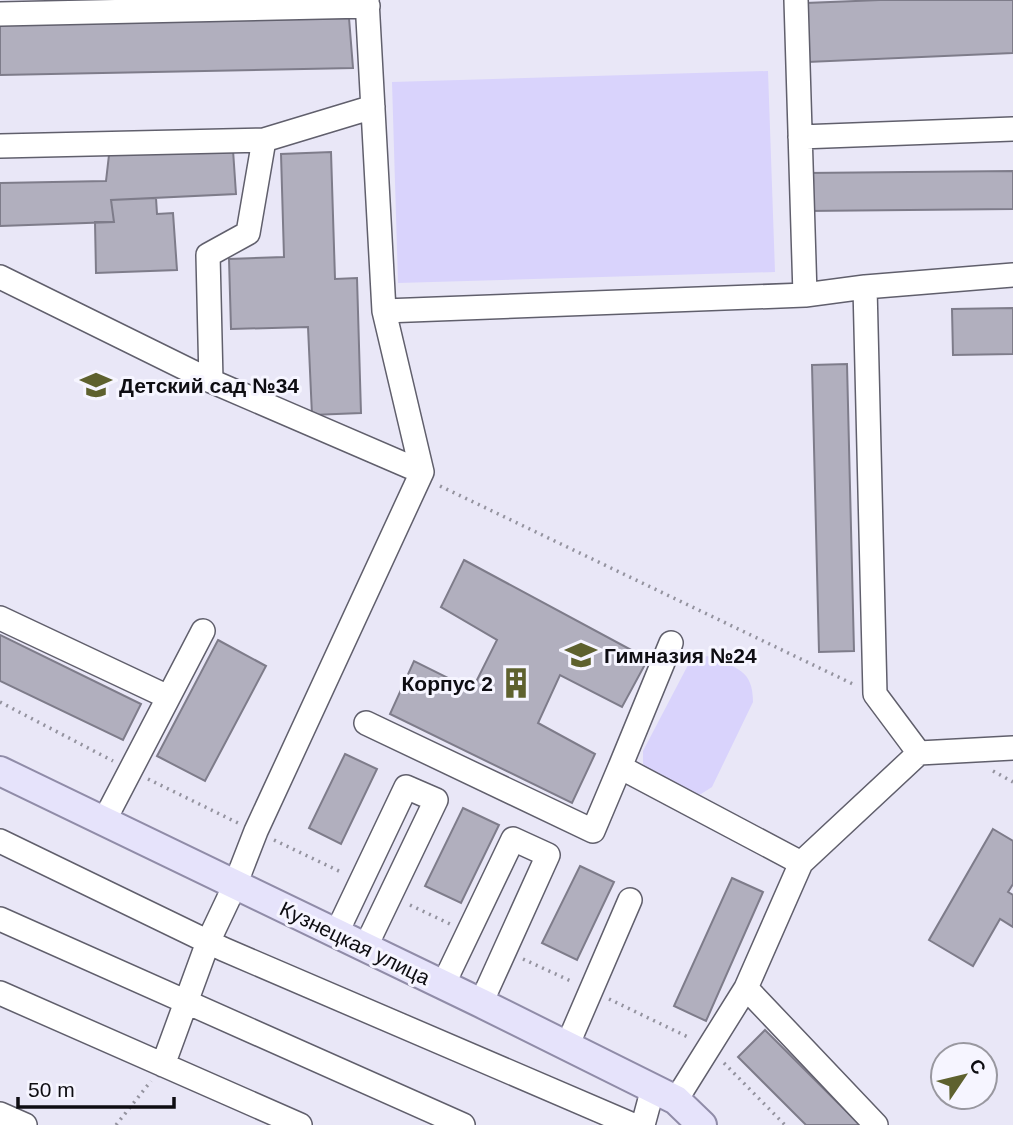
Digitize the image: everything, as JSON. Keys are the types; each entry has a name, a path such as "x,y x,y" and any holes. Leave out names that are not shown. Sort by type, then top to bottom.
{"main road":[{"name":"Кузнецкая улица","path":"0,771 665,1094 702,1125"}],"street":[{"path":"796,0 805,295"},
{"path":"0,14 368,3 384,311 431,479 256,831 235,885 208,942 163,1065"},
{"path":"0,146 264,140 373,107"},
{"path":"800,137 1013,129"},
{"path":"211,381 208,255 248,233 264,140"},
{"path":"384,311 805,295 865,287 1013,275"},
{"path":"0,277 211,381 431,479"},
{"path":"865,287 875,694 919,753"},
{"path":"0,618 168,697"},
{"path":"104,821 203,631"},
{"path":"366,723 593,831 671,643"},
{"path":"643,1125 746,988 801,863 919,753 1013,748"},
{"path":"620,767 801,863"},
{"path":"335,934 406,786 436,800 365,948"},
{"path":"443,985 513,839 548,855 481,1003"},
{"path":"0,841 208,942 633,1125"},
{"path":"567,1045 630,900"},
{"path":"0,919 463,1125"},
{"path":"746,988 876,1125"},
{"path":"0,993 300,1125"},
{"path":"0,1114 25,1125"}],"path":[{"path":"431,479 875,694"},
{"path":"116,1125 163,1065"}],"shaded area":[{"path":"768,71 775,272 398,283 392,82"},
{"path":"711,656 746,676 753,702 712,787 701,794 686,794 651,775 643,764 643,751 688,665 698,657"}],"building":[{"path":"1013,0 1013,53 808,62 806,3"},
{"path":"349,18 353,68 0,75 0,24"},
{"path":"233,150 236,194 111,200 114,222 0,226 0,183 106,181 109,155"},
{"path":"331,152 335,279 357,278 361,413 312,415 308,327 231,329 229,259 284,257 281,154"},
{"path":"1013,171 1013,209 806,211 806,173"},
{"path":"156,198 157,214 173,213 177,270 96,273 95,222 114,222 111,200"},
{"path":"1013,308 1013,354 953,355 952,309"},
{"path":"847,364 854,651 819,652 812,365"},
{"name":"Корпус 2","path":"464,560 648,659 622,707 560,675 538,723 595,754 572,803 390,714 414,661 472,690 497,640 441,607"},
{"path":"0,635 141,704 123,740 0,681"},
{"path":"218,640 266,666 205,781 157,756"},
{"path":"345,754 377,769 341,844 309,828"},
{"path":"463,808 499,825 461,903 425,886"},
{"path":"993,829 1013,841 1013,884 1008,892 1013,895 1013,927 1000,919 973,966 929,940"},
{"path":"580,866 614,882 577,960 542,943"},
{"path":"732,878 763,892 706,1021 674,1006"},
{"path":"765,1030 860,1125 806,1125 738,1057"}],"place":[{"name":"Детский сад №34","path":"96,385"},
{"name":"Гимназия №24","path":"581,655"},
{"name":"Корпус 2","path":"516,683"}]}
